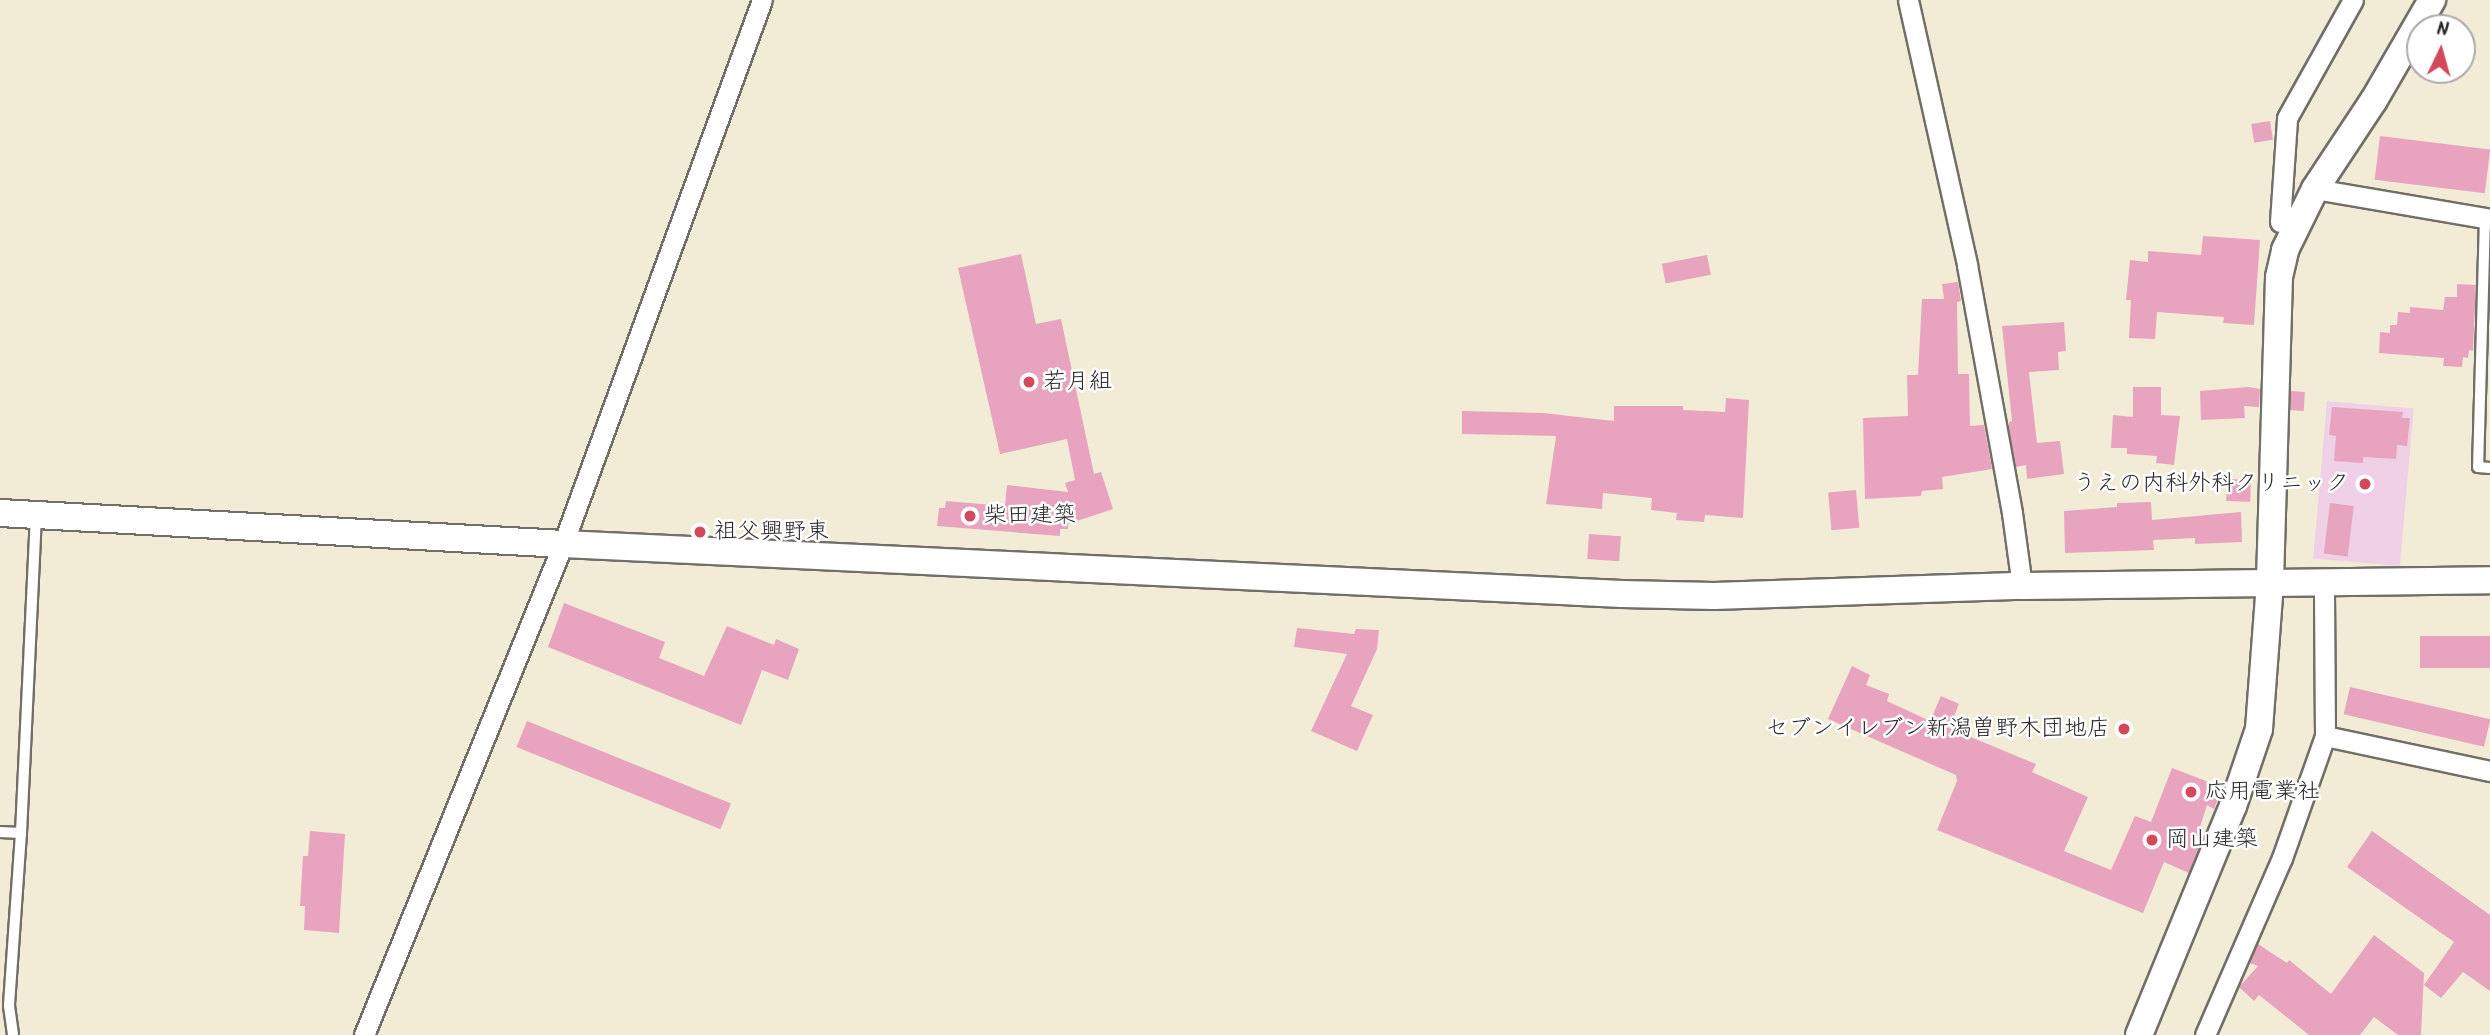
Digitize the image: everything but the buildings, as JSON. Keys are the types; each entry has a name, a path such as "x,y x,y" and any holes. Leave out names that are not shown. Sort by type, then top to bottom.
{"street":[{"path":"363,1035 563,544 762,0"},
{"path":"1908,0 1967,265 2012,513 2022,586"},
{"path":"2280,222 2287,118 2353,0"},
{"path":"2139,1035 2233,806 2259,729 2270,581 2279,277 2284,250 2315,189 2374,100 2432,0"},
{"path":"2315,189 2487,218"},
{"path":"0,513 563,544 1622,594 1714,596 2022,586 2490,580"},
{"path":"2205,1035 2282,858 2325,736 2324,581"},
{"path":"2325,736 2490,772"}],"lane":[{"path":"2487,218 2478,467 2490,468"},
{"path":"13,1035 4,1005 20,833 36,515"},
{"path":"0,832 20,833"}],"shaded area":[{"name":"うえの内科外科クリニック","path":"2327,401 2414,409 2400,566 2313,558"}],"place":[{"name":"若月組","path":"1029,382"},
{"name":"うえの内科外科クリニック","path":"2365,484"},
{"name":"柴田建築","path":"970,516"},
{"name":"祖父興野東","path":"700,532"},
{"name":"セブンイレブン新潟曽野木団地店","path":"2124,729"},
{"name":"応用電業社","path":"2191,792"},
{"name":"岡山建築","path":"2152,840"}]}
